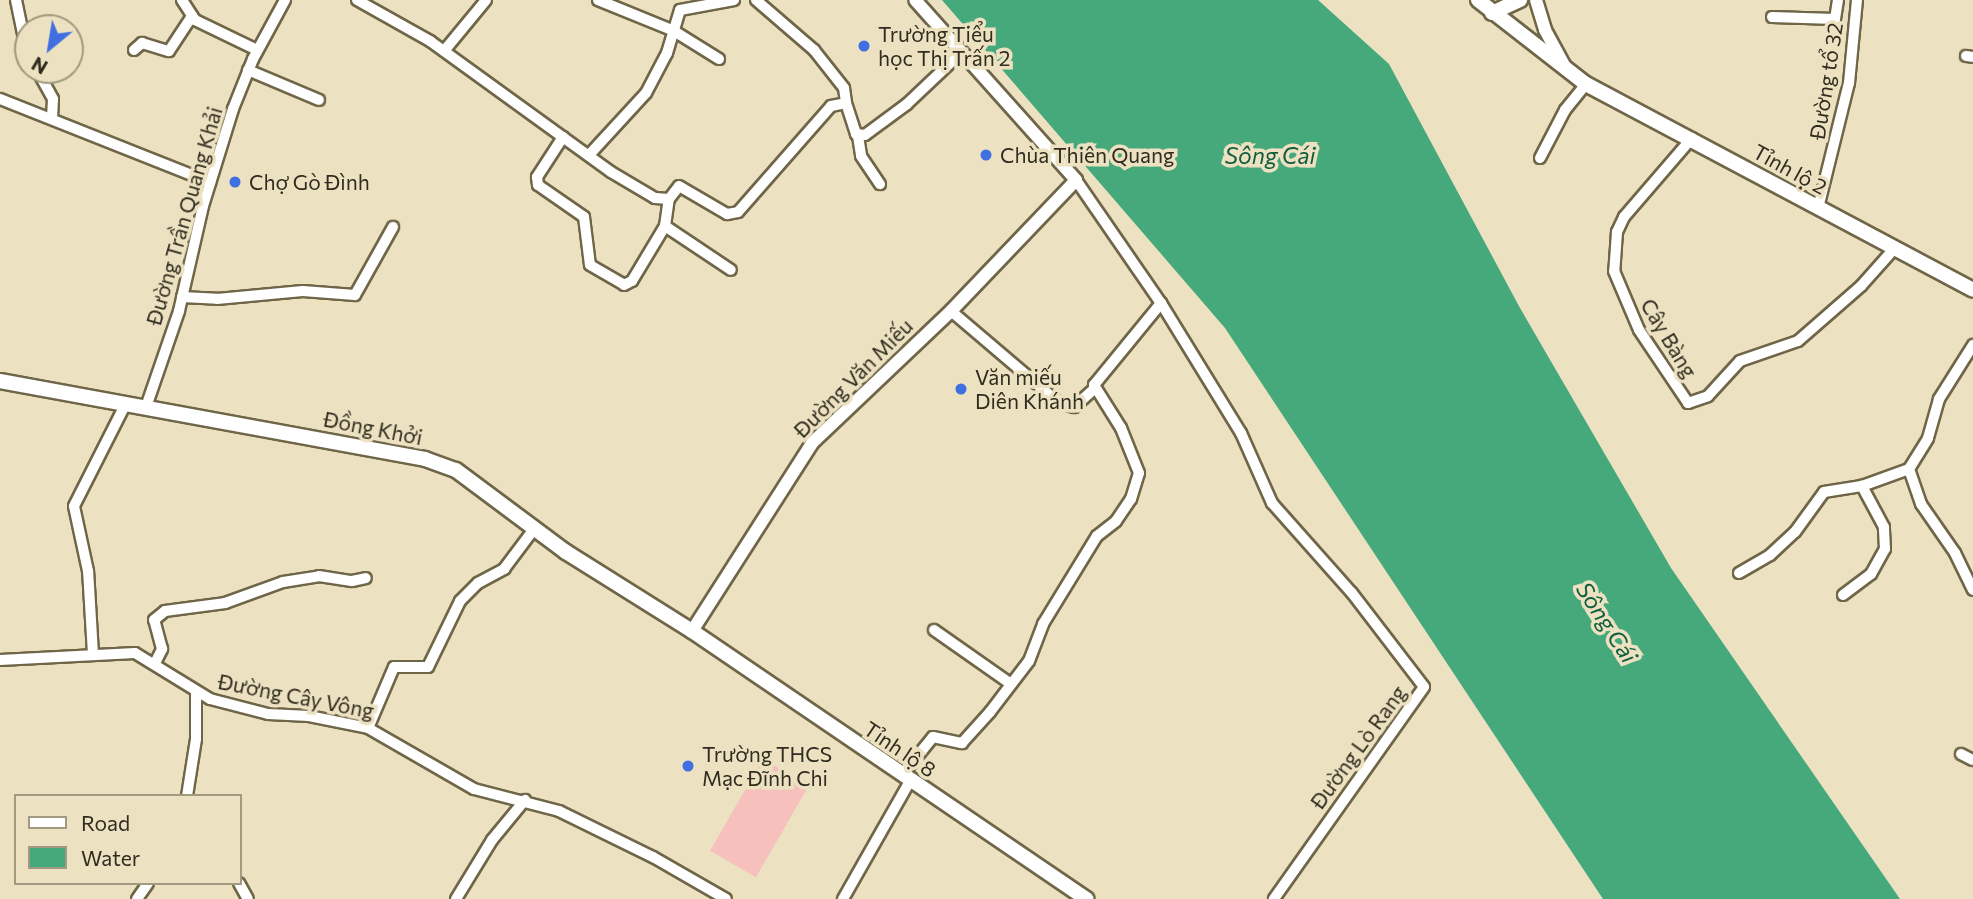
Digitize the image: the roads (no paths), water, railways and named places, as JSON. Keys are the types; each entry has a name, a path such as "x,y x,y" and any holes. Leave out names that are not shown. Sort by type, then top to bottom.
{"main road":[{"name":"Tỉnh lộ 2","path":"1478,0 1586,84 1692,138 1894,249 1971,287"},
{"path":"1492,13 1520,0"},
{"name":"Đồng Khởi","path":"0,381 443,465 490,492 534,529 692,631"},
{"name":"Tỉnh lộ 8","path":"692,631 1087,899"}],"street":[{"path":"183,0 192,16 257,50"},
{"name":"Đường Trần Quang Khải","path":"146,407 182,297 210,182 248,70 285,0"},
{"path":"357,0 444,51 641,191 669,199"},
{"path":"472,0 477,11"},
{"path":"444,51 485,0"},
{"path":"598,0 674,31 719,59"},
{"path":"589,155 646,93 683,7 734,0"},
{"path":"756,0 814,50 844,88 861,156 880,184"},
{"path":"915,0 1076,180 1161,303 1102,370 1094,388 1074,407 1059,403 951,312"},
{"path":"1536,0 1545,30 1568,72"},
{"path":"1772,17 1835,19 1838,0"},
{"name":"Đường tổ 32","path":"1818,208 1849,83 1857,0"},
{"path":"134,50 142,43 169,51 192,16"},
{"path":"858,136 865,135 907,104 961,53"},
{"path":"248,70 319,100"},
{"path":"45,84 53,99 52,117"},
{"path":"1540,158 1566,110 1586,84"},
{"path":"0,99 52,117 210,182"},
{"path":"564,137 537,182 584,217 593,269 617,283 629,284 665,226 669,199 682,187 727,214 738,212 831,106 846,103"},
{"name":"Cây Bàng","path":"1692,138 1624,217 1616,232 1614,271 1639,330 1688,403 1708,396 1740,361 1798,341 1861,286 1894,249"},
{"name":"Đường Văn Miếu","path":"692,631 812,443 951,312 1076,180"},
{"path":"665,226 731,270"},
{"path":"182,297 218,299 303,292 355,295 393,227"},
{"name":"Đường Lò Rang","path":"1161,303 1241,433 1264,490 1424,687 1274,899"},
{"path":"1739,573 1770,555 1795,532 1824,492 1862,486 1909,469 1928,438 1939,399 1973,345"},
{"path":"843,899 906,778 936,735 966,741 1033,654 1043,624 1078,573 1093,541 1116,521 1141,479 1121,428 1094,388"},
{"path":"93,653 88,571 74,506 125,405"},
{"path":"1909,469 1921,504 1955,553 1973,590"},
{"path":"1843,594 1871,574 1885,549 1884,527 1862,486"},
{"path":"368,728 394,667 428,667 460,601 478,583 504,569 534,529"},
{"path":"155,663 162,649 154,620 164,611 225,603 283,582 319,576 352,581 366,578"},
{"path":"934,631 1011,684"},
{"name":"Đường Cây Vông","path":"0,660 93,653 135,653 155,663 196,694 250,710 368,728 474,789 525,800 602,830 726,899"},
{"path":"187,794 196,739 196,694"},
{"path":"1961,754 1973,760"},
{"path":"456,899 492,840 525,800"}],"water":[{"name":"Sông Cái","path":"942,0 1318,0 1389,64 1520,308 1671,568 1900,899 1603,899 1225,328"}],"place":[{"name":"Trường Tiểu học Thị Trấn 2","path":"864,46"},
{"name":"Chùa Thiên Quang","path":"986,155"},
{"name":"Chợ Gò Đình","path":"235,182"},
{"name":"Văn miếu Diên Khánh","path":"961,389"},
{"name":"Trường THCS Mạc Đĩnh Chi","path":"688,766"}]}
